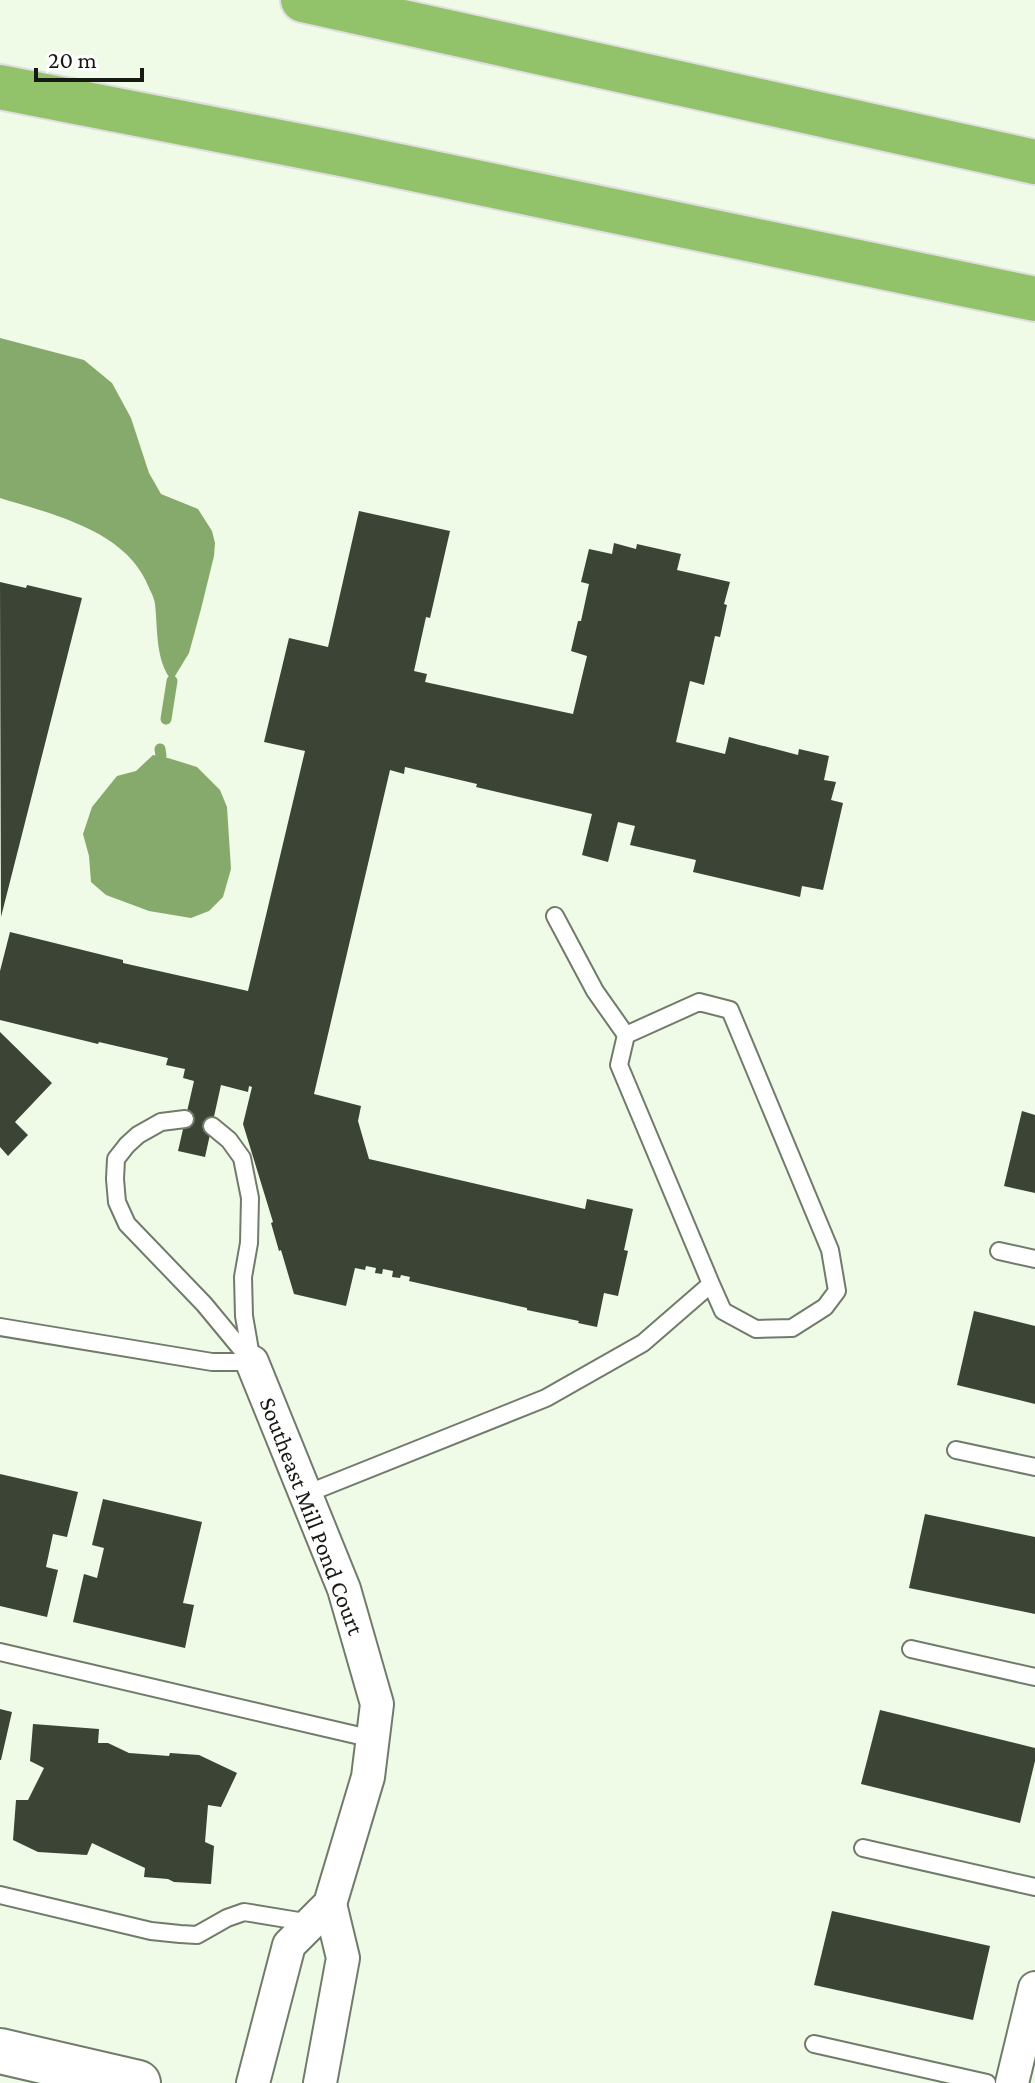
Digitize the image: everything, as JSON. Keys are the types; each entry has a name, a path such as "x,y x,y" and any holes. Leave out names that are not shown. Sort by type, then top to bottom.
{"highway":[{"path":"303,0 1035,162"},
{"path":"0,87 346,155 1035,299"}],"main road":[{"path":"0,2051 138,2083"}],"street":[{"name":"Southeast Mill Pond Court","path":"252,1362 344,1589 377,1704 368,1777 321,1914 289,1945 253,2083"},
{"path":"320,2083 343,1958 321,1914"},
{"path":"1012,2083 1035,1988"}],"lane":[{"path":"555,916 595,991 626,1035 619,1065 723,1311 756,1329 792,1328 825,1307 837,1291 830,1250 730,1010 699,1002 626,1035"},
{"path":"185,1119 161,1122 127,1145 116,1159 117,1202 127,1224 204,1304 252,1362"},
{"path":"212,1126 229,1140 242,1158 250,1198 249,1243 243,1277 244,1316 252,1362"},
{"path":"999,1251 1035,1259"},
{"path":"306,1494 546,1398 643,1343 711,1284"},
{"path":"0,1327 212,1362 252,1362"},
{"path":"956,1450 1035,1467"},
{"path":"911,1649 1035,1677"},
{"path":"0,1652 373,1739"},
{"path":"863,1848 1035,1887"},
{"path":"0,1895 151,1931 180,1934 197,1935 244,1912 321,1914"},
{"path":"814,2044 987,2083"}],"shaded area":[{"path":"0,338 84,360 112,383 131,418 149,473 161,494 198,509 212,531 214,556 201,609 189,653 172,681 160,654 154,598 135,563 120,548 83,526 0,498"},
{"path":"153,755 197,767 220,790 227,807 231,869 223,897 209,911 191,918 149,911 106,895 91,882 83,834 92,807 117,776 136,771"}],"building":[{"path":"359,511 450,531 414,671 427,674 425,682 573,714 587,656 571,651 589,584 581,582 589,549 612,554 614,543 636,549 637,544 681,554 677,570 730,582 720,637 715,636 704,685 690,681 676,742 725,754 729,737 798,755 799,749 829,756 824,780 836,782 831,800 843,803 823,890 802,886 800,897 693,872 696,860 630,845 635,826 618,822 608,862 582,855 592,814 405,767 404,774 390,770 314,1094 361,1106 358,1121 369,1159 585,1209 587,1199 633,1209 618,1296 604,1293 597,1327 409,1281 410,1277 392,1277 393,1271 383,1269 382,1274 375,1273 376,1268 366,1266 365,1270 355,1268 346,1306 294,1294 243,1124 252,1087 249,1086 248,1092 221,1085 205,1157 178,1151 194,1081 183,1078 185,1069 166,1065 168,1058 0,1020 0,971 10,932 123,960 123,963 248,991 305,751 264,742 289,638 328,647"},
{"path":"0,582 82,598 1,917"},
{"path":"0,1032 52,1083 15,1122 28,1135 8,1156 0,1147"},
{"path":"1022,1111 1035,1115 1035,1193 1004,1186"},
{"path":"974,1311 1035,1326 1035,1404 957,1385"},
{"path":"0,1474 78,1492 67,1537 53,1534 46,1567 58,1570 47,1617 0,1606"},
{"path":"103,1499 202,1522 183,1603 194,1605 185,1648 73,1622 84,1574 97,1578 104,1548 92,1545"},
{"path":"925,1514 1035,1537 1035,1614 909,1588"},
{"path":"0,1709 12,1712 1,1760 0,1760"},
{"path":"880,1710 1035,1748 1035,1761 1020,1823 861,1784"},
{"path":"33,1724 99,1729 98,1743 108,1743 129,1753 199,1755 237,1773 221,1807 208,1805 205,1842 214,1846 211,1884 144,1877 145,1868 92,1843 87,1855 38,1852 13,1840 16,1800 28,1800 44,1768 30,1761"},
{"path":"832,1911 990,1946 973,2020 814,1985"}],"waterway":[{"path":"166,719 172,681"},
{"path":"160,749 161,756"}]}
